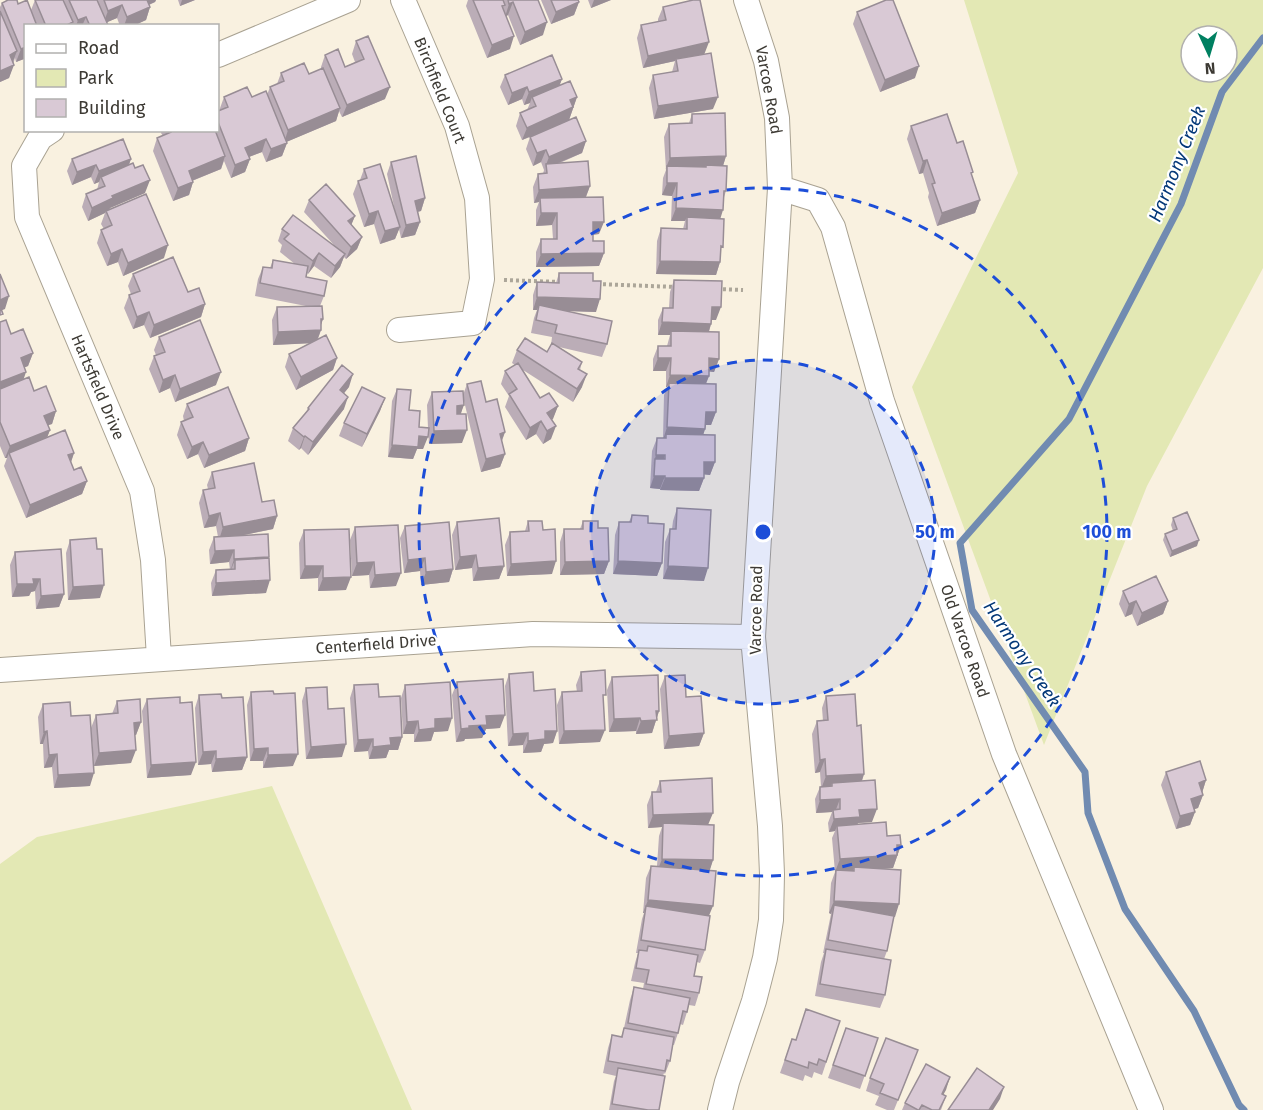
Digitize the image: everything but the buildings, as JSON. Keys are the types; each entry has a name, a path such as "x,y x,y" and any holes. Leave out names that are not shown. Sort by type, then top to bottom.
{"street":[{"path":"219,56 348,0"},
{"name":"Birchfield Court","path":"399,330 473,323 482,279 477,198 463,147 457,126 403,0"},
{"name":"Varcoe Road","path":"720,1110 765,958 771,920 771,838 753,637 780,188 777,118 766,61 746,0"},
{"name":"Hartsfield Drive","path":"49,132 40,138 24,166 27,217 142,491 153,560 159,658"},
{"name":"Old Varcoe Road","path":"780,188 818,200 833,227 882,401 1004,754 1151,1110"},
{"name":"Centerfield Drive","path":"0,670 533,634 753,637"}],"path":[{"path":"482,279 565,282"},
{"path":"589,283 684,287"},
{"path":"708,288 743,290"}],"green space":[{"path":"964,0 1263,0 1263,268 1147,486 1044,745 912,387 1018,173"},
{"path":"272,786 412,1110 0,1110 0,864 37,837"}],"waterway":[{"name":"Harmony Creek","path":"1244,1110 1239,1105 1194,1011 1125,909 1088,813 1085,772 972,610 960,543 1069,419 1181,204 1222,92 1263,38"}]}
